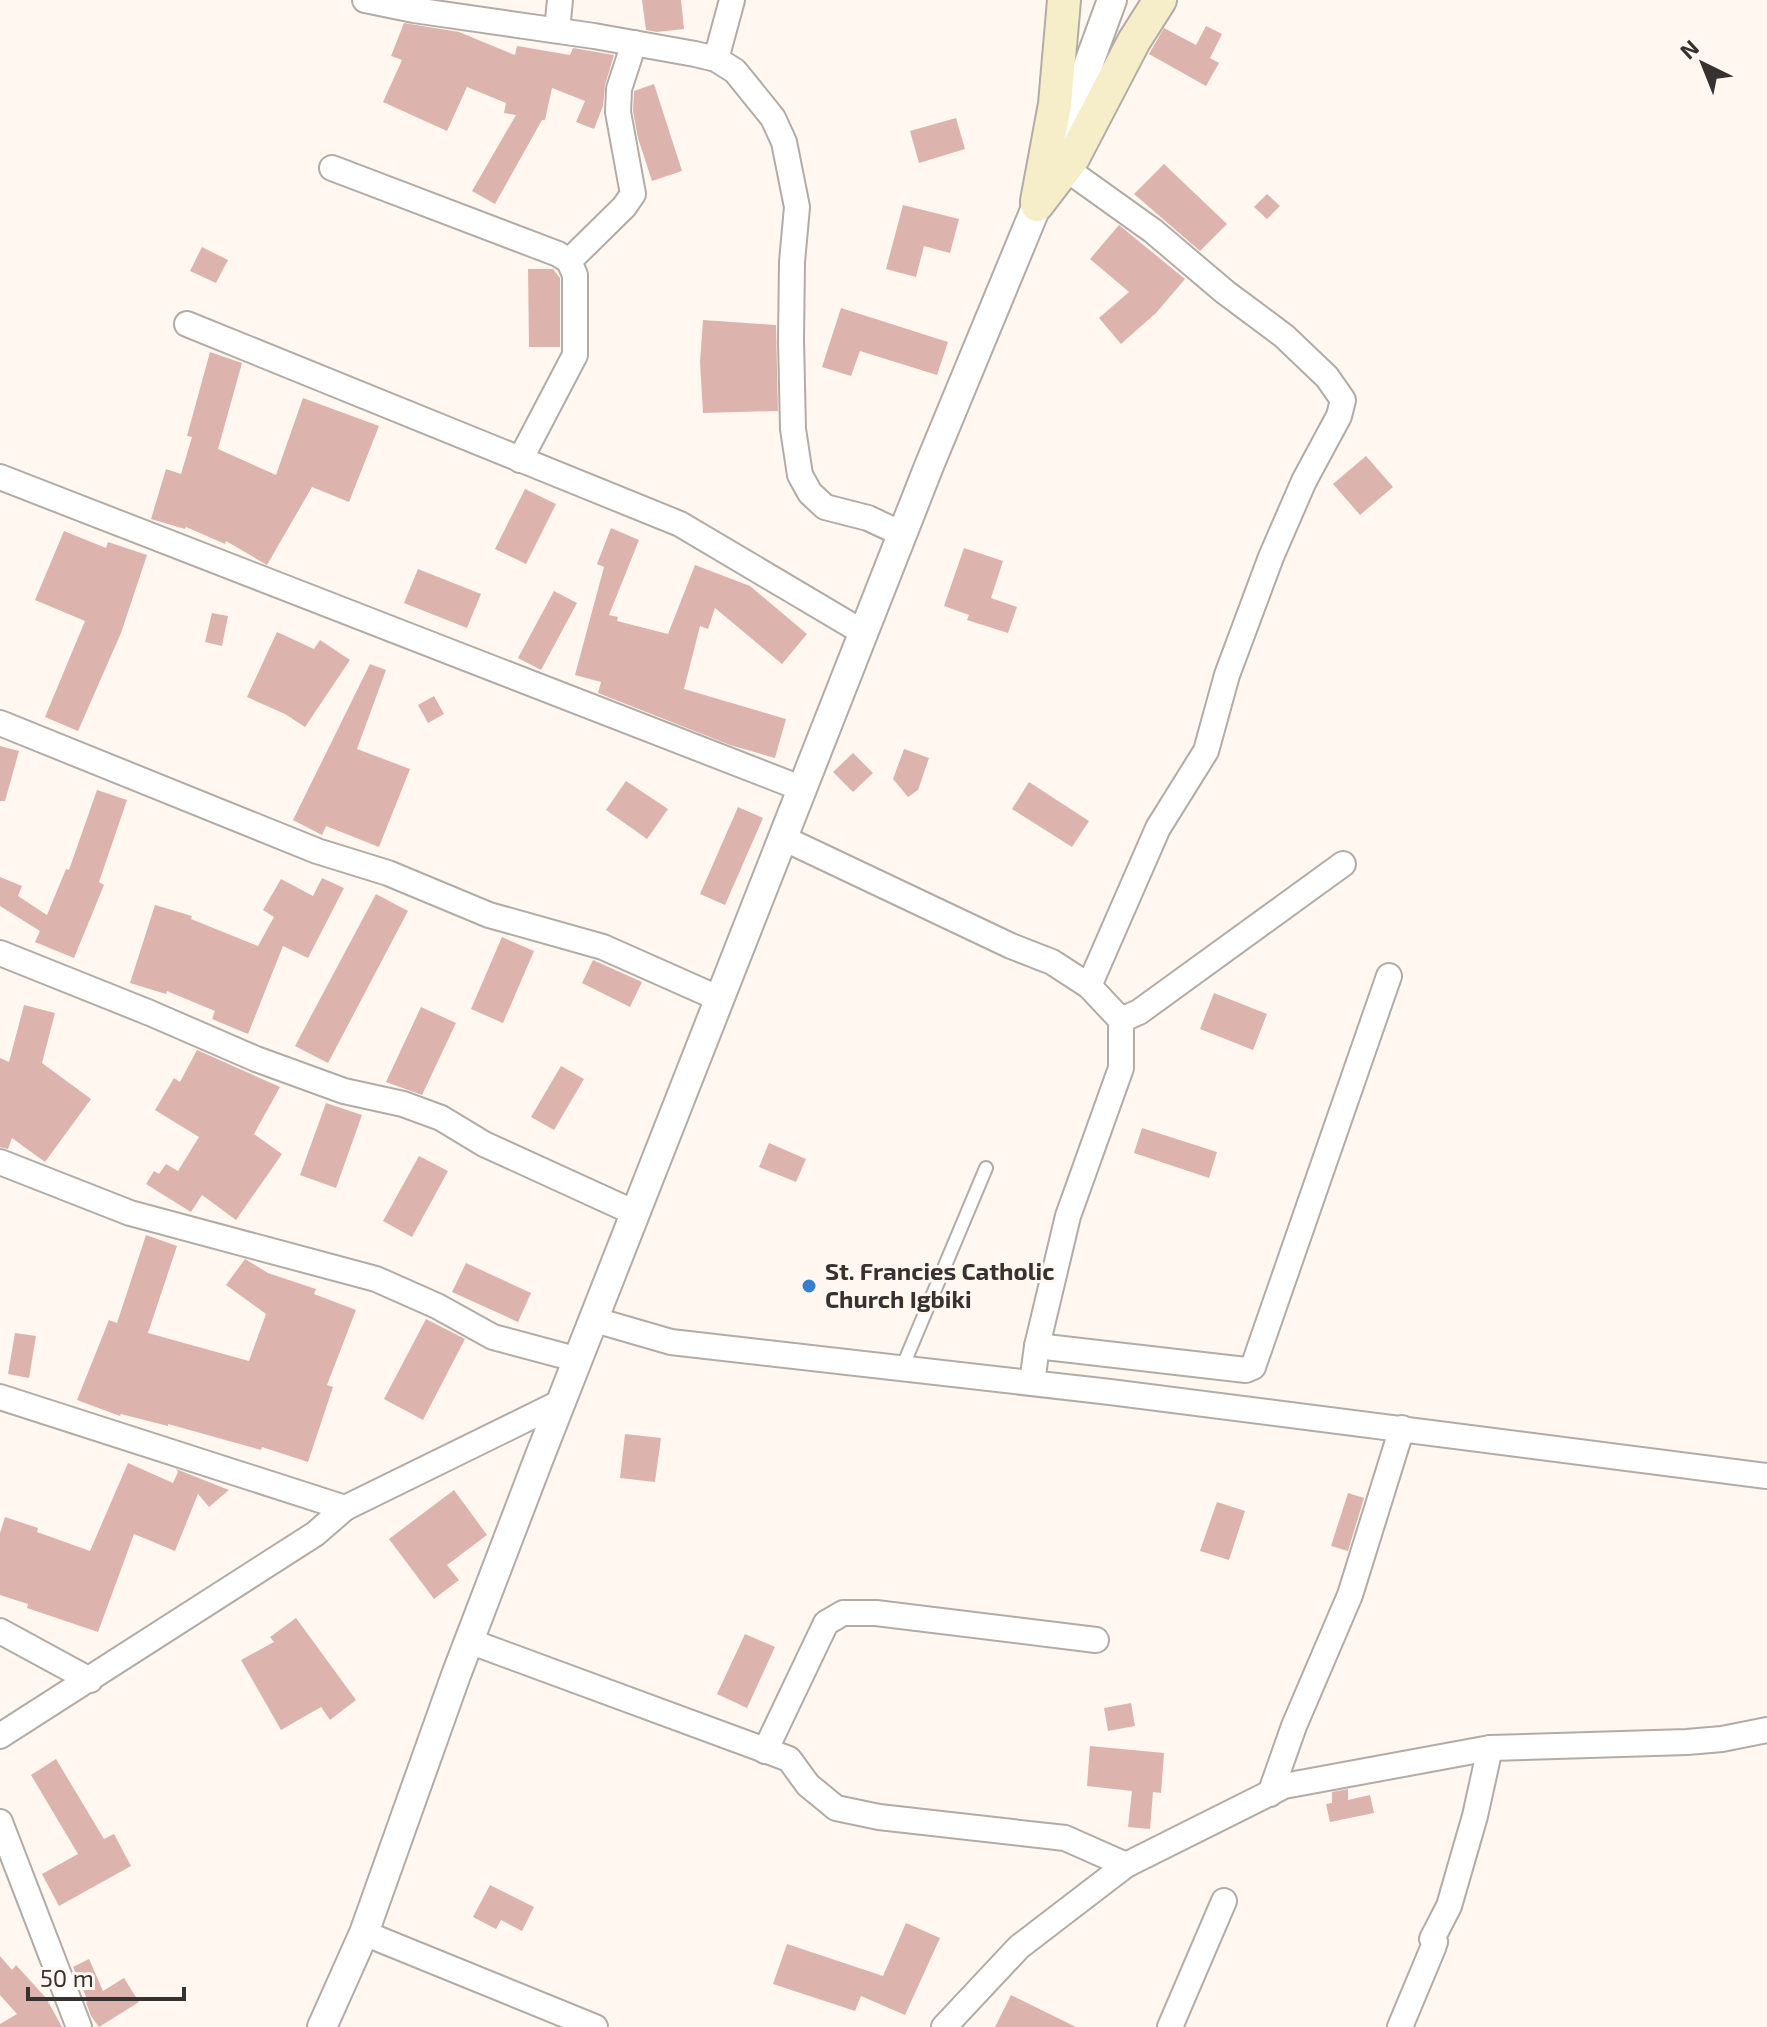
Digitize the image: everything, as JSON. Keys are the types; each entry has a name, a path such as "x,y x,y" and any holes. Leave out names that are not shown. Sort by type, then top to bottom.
{"main road":[{"path":"1037,205 1055,104 1064,0"},
{"path":"1037,205 1073,158 1134,41 1160,0"}],"street":[{"path":"365,0 634,43 716,59 735,71 773,118 784,142 797,207 792,278 793,429 800,475 810,493 825,507 868,518 902,534"},
{"path":"557,30 560,0"},
{"path":"716,59 732,0"},
{"path":"322,2027 364,1933 469,1641 561,1402 902,534 1037,205 1112,0"},
{"path":"569,261 624,207 633,194 618,112 619,89 634,43"},
{"path":"332,168 558,254 569,261 575,275 575,355 520,460"},
{"path":"1065,168 1153,231 1225,292 1284,336 1327,377 1343,400 1339,416 1304,481 1271,557 1227,675 1206,751 1158,828 1089,986"},
{"path":"187,324 680,524 864,633"},
{"path":"0,477 803,789"},
{"path":"0,723 317,851 388,873 489,915 603,947 720,999"},
{"path":"783,838 1011,946 1052,962 1089,986 1121,1020 1121,1068 1068,1216 1037,1346 1032,1383"},
{"path":"1121,1020 1139,1012 1343,864"},
{"path":"0,953 256,1059 344,1091 403,1104 441,1118 484,1144 635,1213"},
{"path":"1037,1346 1246,1370 1253,1367 1389,976"},
{"path":"0,1162 130,1213 376,1279 437,1306 493,1337 579,1360"},
{"path":"595,1320 671,1342 1402,1428 1767,1476"},
{"path":"0,1397 345,1508"},
{"path":"0,1736 315,1534 345,1508 561,1402"},
{"path":"1270,1794 1294,1726 1350,1595 1402,1428"},
{"path":"765,1751 826,1623 843,1613 876,1613 1096,1640"},
{"path":"0,1631 90,1680"},
{"path":"469,1641 789,1759 808,1785 836,1808 879,1817 1065,1838 1126,1865"},
{"path":"944,2027 1019,1947 1126,1865 1284,1786 1490,1748 1687,1742 1767,1730"},
{"path":"1400,2027 1429,1960 1435,1942 1432,1939 1449,1906 1475,1816 1490,1748"},
{"path":"0,1822 79,2027"},
{"path":"1170,2027 1224,1901"},
{"path":"364,1933 595,2027"}],"lane":[{"path":"902,1368 986,1168"}],"building":[{"path":"642,0 681,0 684,29 646,30"},
{"path":"404,23 459,32 515,55 517,46 570,55 573,48 614,55 605,85 603,106 594,129 576,122 585,101 552,88 545,120 542,120 495,204 472,191 516,115 504,113 506,103 467,87 447,131 383,102 402,60 391,56"},
{"path":"1206,26 1222,34 1210,58 1219,63 1206,86 1149,54 1164,28 1196,45"},
{"path":"654,84 682,171 652,181 633,111 634,91"},
{"path":"956,118 965,149 919,163 910,131"},
{"path":"1164,164 1227,224 1200,251 1134,194"},
{"path":"1267,194 1280,206 1267,219 1254,207"},
{"path":"903,205 959,219 950,253 924,246 916,277 886,269"},
{"path":"1119,225 1185,279 1156,313 1121,344 1099,318 1129,292 1090,259"},
{"path":"202,247 228,260 216,283 190,271"},
{"path":"528,269 553,269 560,278 560,347 529,347"},
{"path":"841,308 948,342 937,375 860,351 851,376 822,367"},
{"path":"703,320 776,325 778,411 703,413 700,362"},
{"path":"210,352 242,363 218,449 276,475 303,398 379,426 349,502 312,487 267,565 226,541 225,544 186,527 151,519 166,469 181,474 192,437 187,436"},
{"path":"1366,456 1393,487 1360,515 1333,484"},
{"path":"525,489 556,504 526,564 495,549"},
{"path":"611,528 639,540 609,615 618,617 617,621 668,634 695,565 750,586 807,634 782,664 715,608 708,629 700,626 684,689 786,719 775,758 730,745 598,693 601,682 575,675 604,567 597,564"},
{"path":"64,531 106,548 108,542 147,555 121,633 78,731 45,717 85,621 35,600"},
{"path":"964,548 1003,561 991,598 1017,607 1008,633 967,620 969,615 944,606"},
{"path":"418,569 481,594 467,628 404,603"},
{"path":"554,591 577,603 541,670 518,658"},
{"path":"212,613 228,616 222,646 205,642"},
{"path":"277,632 314,649 320,640 350,660 305,727 247,697"},
{"path":"370,664 386,670 357,749 410,769 379,847 326,826 322,835 293,820"},
{"path":"434,696 444,714 428,723 418,705"},
{"path":"0,746 19,751 5,801 0,801"},
{"path":"904,749 929,758 918,790 908,797 893,779"},
{"path":"853,753 873,773 853,792 833,772"},
{"path":"626,781 668,809 647,839 606,810"},
{"path":"1029,782 1089,821 1072,847 1012,809"},
{"path":"97,790 127,800 99,882 104,885 74,958 35,942 40,931 0,906 0,877 22,886 18,896 47,915 66,869 69,870"},
{"path":"738,807 763,818 725,905 700,894"},
{"path":"322,878 344,888 308,958 283,946 248,1034 212,1019 215,1011 167,991 166,994 130,983 155,905 192,916 191,919 258,946 274,917 263,910 281,879 313,896"},
{"path":"376,894 408,911 328,1063 295,1046"},
{"path":"502,937 534,951 503,1023 471,1009"},
{"path":"593,960 642,982 630,1007 582,983"},
{"path":"1214,993 1267,1014 1253,1050 1200,1029"},
{"path":"24,1005 55,1013 42,1063 91,1099 45,1162 12,1138 8,1149 0,1147 0,1058 9,1062"},
{"path":"421,1007 456,1023 422,1095 386,1082"},
{"path":"197,1050 280,1087 254,1134 282,1154 236,1220 202,1195 191,1212 146,1184 154,1171 159,1174 166,1164 178,1171 199,1137 155,1110 174,1078 180,1082"},
{"path":"561,1066 584,1079 554,1130 531,1117"},
{"path":"326,1103 362,1115 336,1188 300,1175"},
{"path":"1142,1128 1217,1152 1209,1178 1134,1153"},
{"path":"769,1143 806,1159 796,1182 759,1167"},
{"path":"419,1156 448,1171 412,1237 383,1221"},
{"path":"146,1235 177,1246 148,1333 249,1361 266,1314 226,1285 245,1259 268,1273 316,1289 314,1294 356,1310 327,1385 333,1387 308,1462 262,1447 261,1450 168,1424 120,1416 77,1400 109,1320 117,1323"},
{"path":"466,1263 531,1293 518,1322 452,1292"},
{"path":"426,1319 465,1339 423,1420 384,1399"},
{"path":"15,1333 36,1336 29,1378 8,1374"},
{"path":"625,1434 661,1438 655,1482 620,1478"},
{"path":"128,1463 173,1483 178,1472 176,1469 229,1490 209,1507 198,1494 175,1551 134,1534 98,1632 27,1608 28,1604 0,1595 0,1533 5,1517 90,1551"},
{"path":"454,1490 487,1535 447,1565 459,1580 434,1599 389,1539"},
{"path":"1348,1493 1364,1498 1348,1551 1331,1546"},
{"path":"1217,1502 1245,1511 1229,1560 1200,1551"},
{"path":"296,1618 356,1700 330,1720 321,1707 281,1730 241,1660 274,1642 270,1637"},
{"path":"745,1634 775,1647 747,1708 717,1694"},
{"path":"1131,1703 1135,1726 1108,1731 1104,1708"},
{"path":"1090,1746 1164,1753 1161,1793 1153,1792 1150,1829 1128,1827 1132,1791 1087,1786"},
{"path":"56,1759 104,1839 114,1834 131,1866 59,1906 42,1874 78,1854 31,1775"},
{"path":"1348,1789 1348,1800 1370,1795 1374,1813 1330,1822 1326,1804 1332,1803 1332,1792"},
{"path":"490,1885 534,1907 522,1931 501,1920 496,1929 473,1917"},
{"path":"906,1923 940,1938 905,2015 861,1996 855,2011 773,1984 787,1944 883,1976"},
{"path":"0,1956 12,1970 16,1965 46,1998 62,2027 0,2027 17,2014 0,1995"},
{"path":"89,1959 103,1991 124,1978 139,2002 99,2027 91,2016 73,1967"},
{"path":"1011,1995 1076,2027 995,2027"}],"place":[{"name":"St. Francies Catholic Church Igbiki","path":"809,1286"}]}
